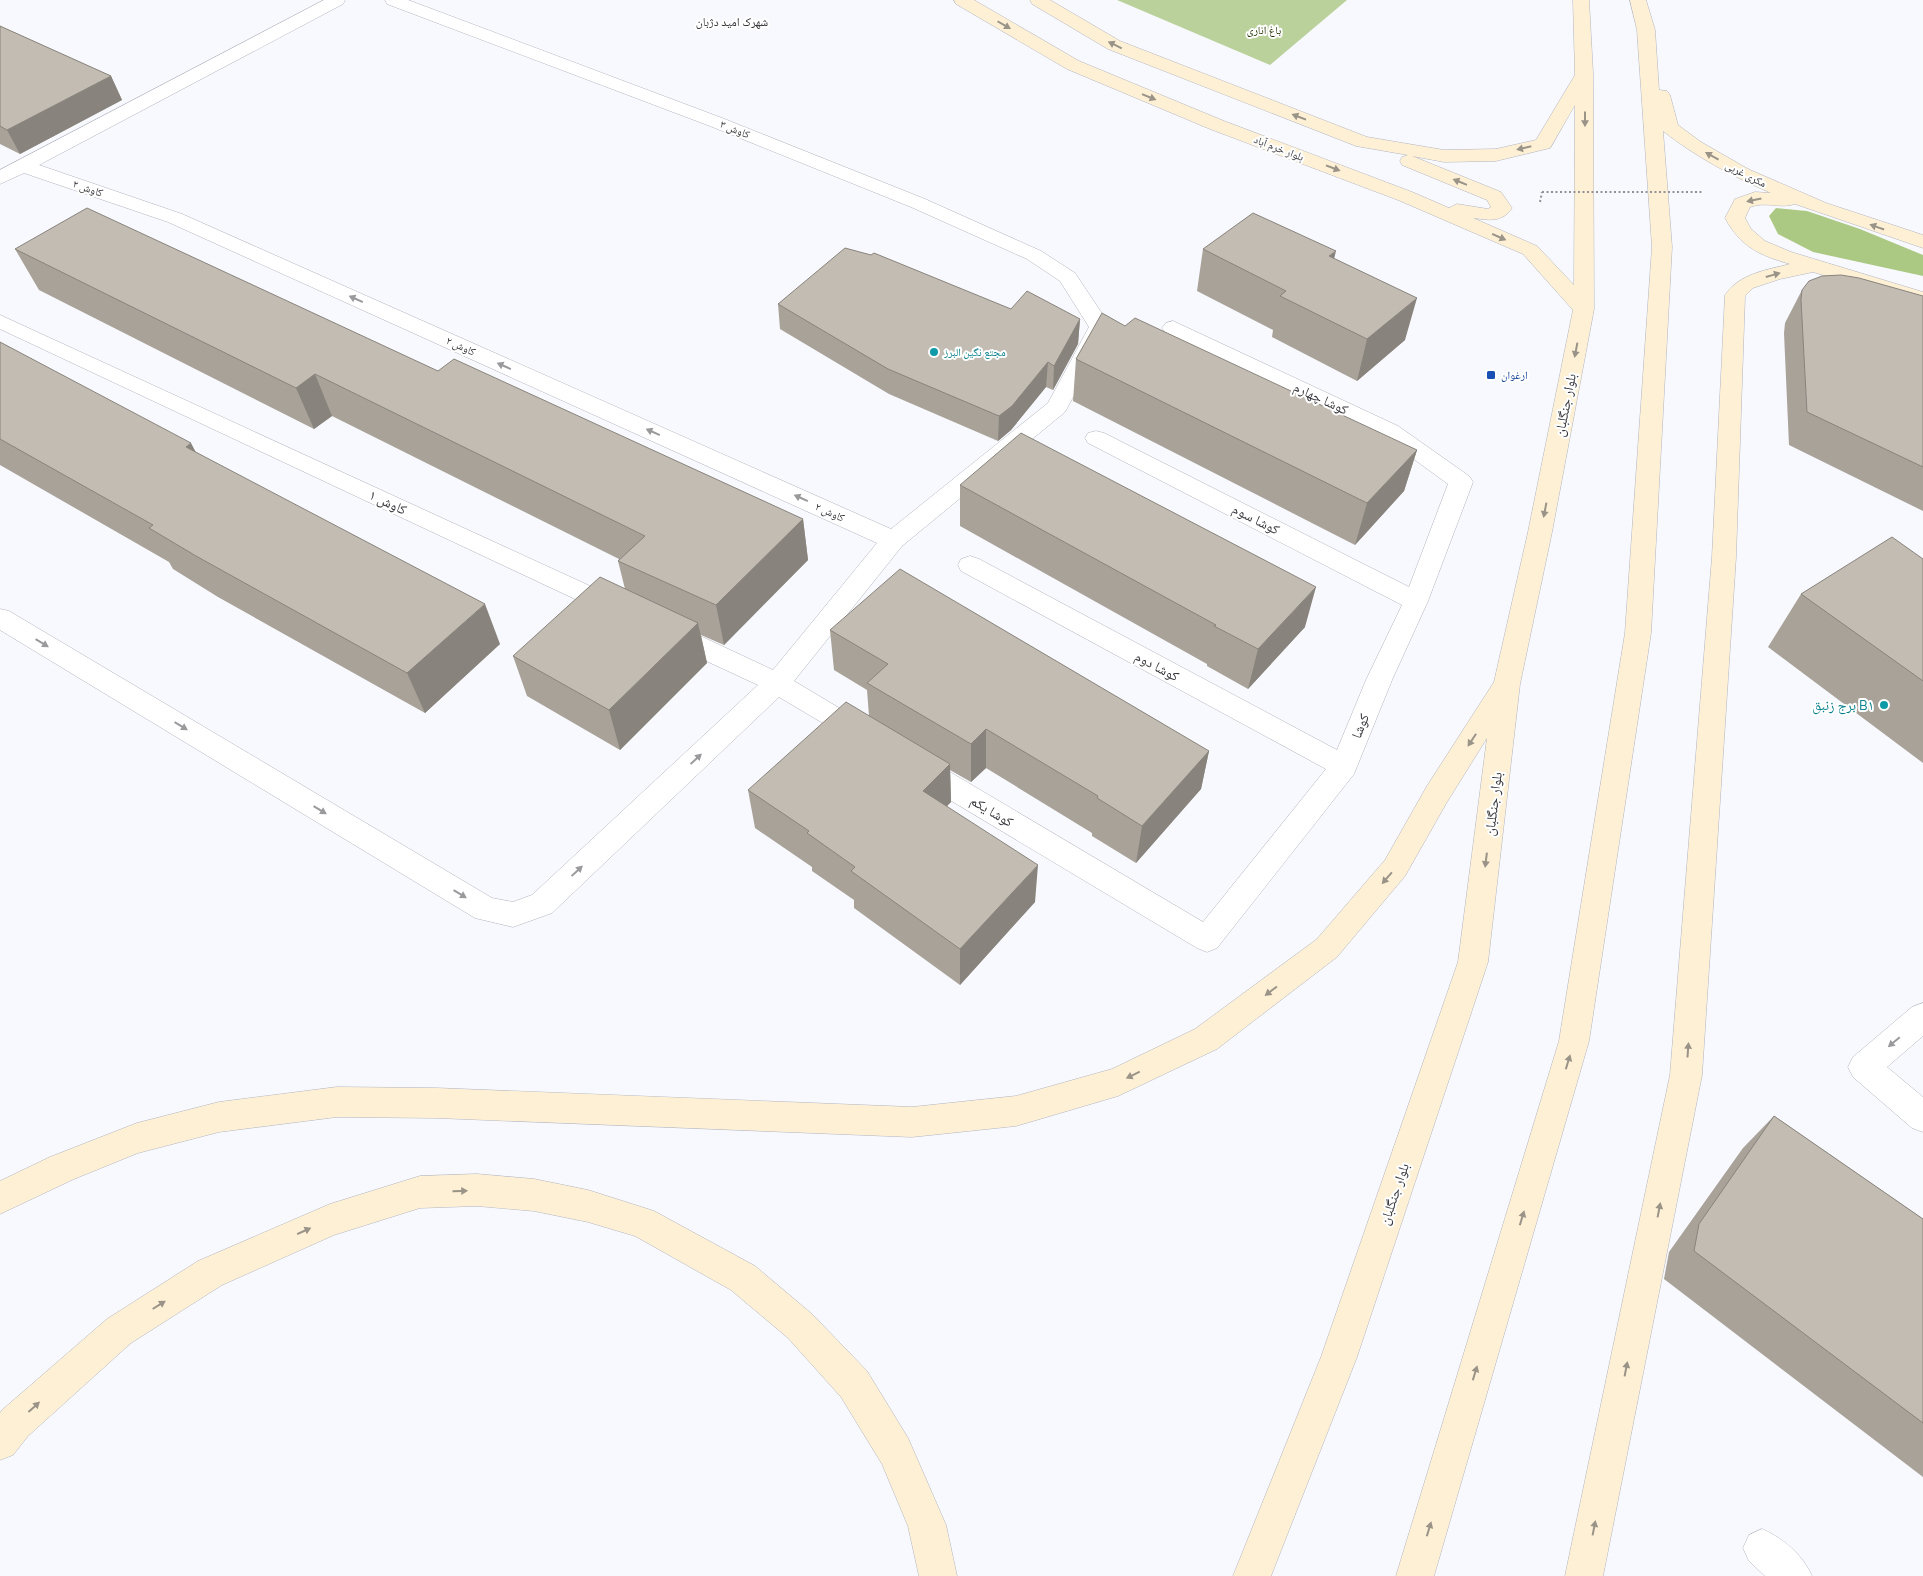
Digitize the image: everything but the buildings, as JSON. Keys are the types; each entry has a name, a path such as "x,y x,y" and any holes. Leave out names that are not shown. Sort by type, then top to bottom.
{"street":[{"path":"0,178 337,0"},
{"name":"کاوش ۳","path":"393,0 716,122 918,203 1034,255 1068,277 1100,328 1057,407 894,540"},
{"name":"بلوار خرم آباد","path":"962,0 1073,65 1217,125 1405,196 1530,250 1584,309"},
{"path":"1038,0 1114,45 1363,142 1494,196 1502,208 1492,215 1465,212 1405,196"},
{"name":"بلوار جنگلبان","path":"1252,1576 1339,1357 1473,962 1508,684 1584,309 1584,73 1581,0"},
{"path":"1415,1576 1574,1041 1638,633 1662,247 1646,30 1638,0"},
{"name":"مکری غربی","path":"1646,30 1669,127 1694,146 1741,173 1819,207 1923,242"},
{"path":"1363,142 1444,156 1496,155 1543,144 1584,73"},
{"name":"کاوش ۲","path":"22,166 175,218 894,540"},
{"path":"1819,207 1783,198 1755,198 1742,203 1735,218 1744,232 1758,245 1784,256 1923,298"},
{"path":"1584,1576 1686,1075 1723,567 1735,295 1746,284 1774,274 1815,265"},
{"name":"کاوش ۱","path":"0,321 777,683"},
{"name":"کوشا چهارم","path":"1174,328 1390,431 1461,482"},
{"name":"کوشا سوم","path":"1096,438 1416,601"},
{"name":"کوشا","path":"1207,939 1344,766 1379,680 1416,601 1461,482"},
{"path":"0,618 486,909 513,916 542,904 777,683 894,540"},
{"name":"کوشا دوم","path":"970,565 1344,766"},
{"name":"کوشا یکم","path":"777,683 1207,939"},
{"path":"0,1198 62,1168 136,1138 219,1117 337,1102 436,1103 912,1122 1016,1111 1118,1082 1206,1039 1327,948 1395,868 1437,794 1508,684"},
{"path":"1923,1017 1864,1067 1923,1117"},
{"path":"0,1442 16,1423 118,1331 210,1273 330,1220 420,1192 477,1190 534,1195 588,1206 642,1222 743,1278 800,1326 854,1384 895,1451 927,1525 938,1576"},
{"path":"1762,1548 1793,1576"}],"path":[{"path":"1542,192 1704,192"}],"green space":[{"name":"باغ اناری","path":"1117,0 1347,0 1270,65"},
{"path":"1776,208 1807,211 1860,229 1923,255 1923,276 1813,252 1778,234 1769,216"}],"place":[{"name":"مجتع نگین البرز","path":"934,352"},
{"name":"ارغوان","path":"1491,375"},
{"name":"برج زنبق B۱","path":"1884,705"}],"district":[{"name":"شهرک امید دژبان","path":"732,22"}]}
